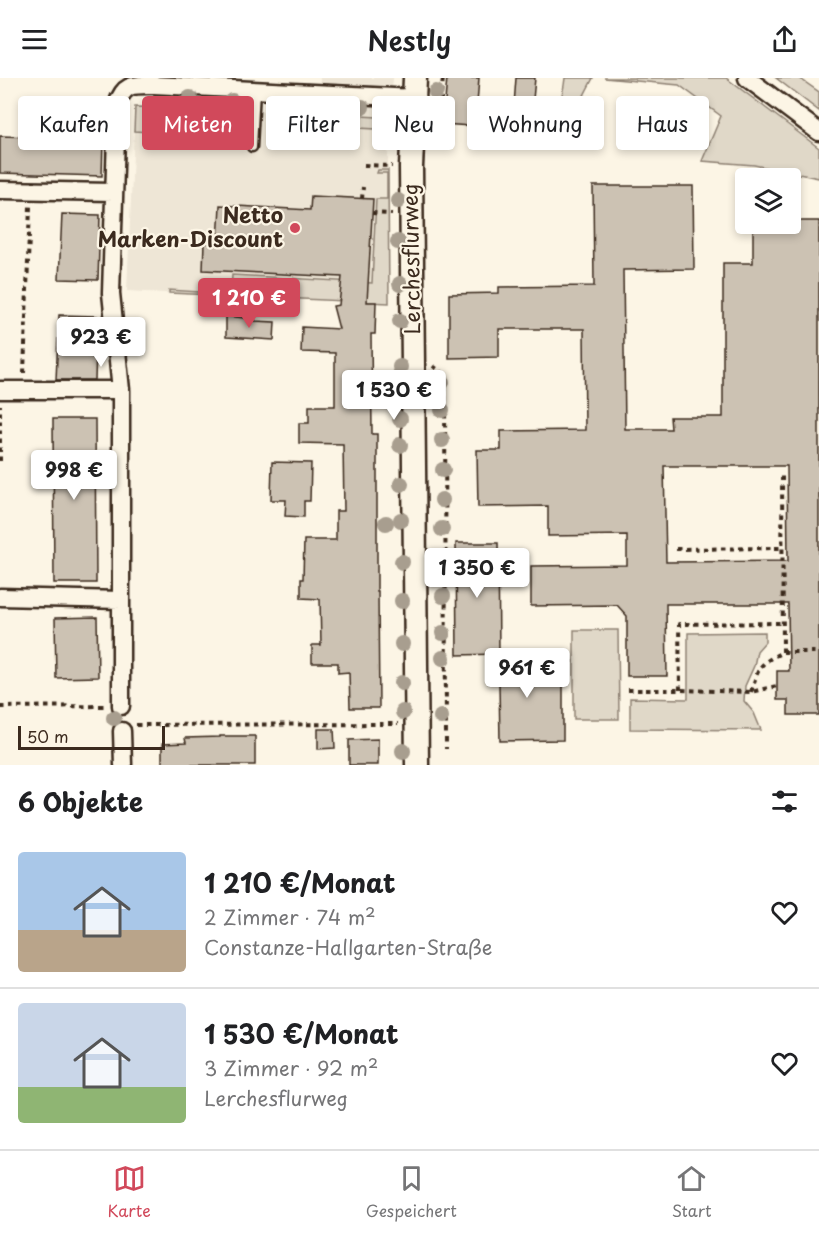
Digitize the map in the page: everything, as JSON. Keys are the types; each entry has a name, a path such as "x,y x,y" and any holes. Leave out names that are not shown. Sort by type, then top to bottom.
{"street":[{"path":"747,78 819,132"},
{"path":"121,706 121,390 111,293 117,105 121,92 138,85 255,90 414,88"},
{"name":"Lerchesflurweg","path":"414,88 411,166 417,765"},
{"path":"0,190 113,192"},
{"path":"0,390 121,390"},
{"path":"0,597 121,600"},
{"path":"123,765 128,728"}],"lane":[{"path":"254,109 255,90"}],"path":[{"path":"440,96 443,78"},
{"path":"364,165 388,166"},
{"path":"362,199 363,187"},
{"path":"23,390 30,191"},
{"path":"372,213 388,214"},
{"path":"413,352 445,375 446,749"},
{"path":"0,390 0,461"},
{"path":"782,473 783,652"},
{"path":"676,549 782,548"},
{"path":"680,690 679,624 783,623"},
{"path":"750,692 759,669 768,660 783,652 819,652"},
{"path":"628,690 750,692 777,686"},
{"path":"0,707 102,706"},
{"path":"128,728 417,724"}],"shaded area":[{"path":"320,78 393,78 392,96 372,96 372,150 388,150 389,303 127,291 135,107 142,107 142,150 254,150 254,112 266,112 266,150 360,150 360,96 319,96"},
{"path":"565,78 593,78 584,96 561,96"},
{"path":"604,78 726,78 819,148 819,178 801,174 801,168 769,168 702,161 707,150 709,150 709,144 721,116 709,107 709,96 694,96 679,85"},
{"path":"776,78 799,78 819,92 819,111"},
{"path":"135,107 142,107 142,132 134,131"},
{"path":"360,116 372,117 372,129 360,128"},
{"path":"378,170 388,170 389,303 169,293 169,290 231,294 232,275 372,283 376,199 387,199 387,173 377,173"},
{"path":"574,630 618,630 619,719 574,719"},
{"path":"765,632 765,642 757,651 754,666 745,686 744,701 754,713 761,730 630,729 630,698 688,699 688,633"}],"building":[{"path":"447,78 479,78 478,96 467,96 467,126 455,125 455,96 445,96"},
{"path":"516,78 535,78 533,96 515,96"},
{"path":"0,136 18,137 18,150 103,150 102,176 0,173"},
{"path":"593,186 693,186 694,269 623,270 625,429 671,429 670,417 723,417 723,263 753,263 753,234 801,234 801,221 819,221 819,715 788,715 788,700 777,700 777,671 789,671 788,604 666,604 667,676 627,676 627,616 617,605 531,606 531,566 627,565 627,535 548,536 548,506 478,507 477,450 501,450 501,431 585,430 584,329 499,329 499,357 449,358 449,294 499,293 499,287 594,286","holes":["664,466 787,466 788,561 666,562"]},
{"path":"311,196 373,199 367,302 376,302 375,334 371,334 372,434 377,434 379,708 350,708 349,672 338,673 338,663 312,663 312,645 321,645 320,599 301,598 304,540 336,540 336,511 344,511 343,444 299,443 299,423 309,423 309,406 335,406 335,353 301,352 302,327 339,329 333,306 339,305 342,277 203,270 204,243 218,243 220,205 310,210"},
{"path":"62,214 100,215 98,280 59,279"},
{"path":"59,315 97,316 95,380 56,380"},
{"path":"226,316 275,322 274,340 226,337"},
{"path":"53,419 95,419 96,583 54,583"},
{"path":"272,462 311,463 310,501 304,501 304,517 285,516 286,500 271,500"},
{"path":"456,543 498,543 499,654 457,655"},
{"path":"97,617 98,677 56,678 55,618"},
{"path":"486,657 546,657 546,679 563,679 563,740 500,741 499,683 487,683"},
{"path":"318,729 334,729 335,748 318,749"},
{"path":"255,736 255,765 162,765 162,744 186,743 185,738"},
{"path":"378,739 378,765 349,765 349,740"}],"place":[{"name":"Netto Marken-Discount","path":"295,228"}]}
